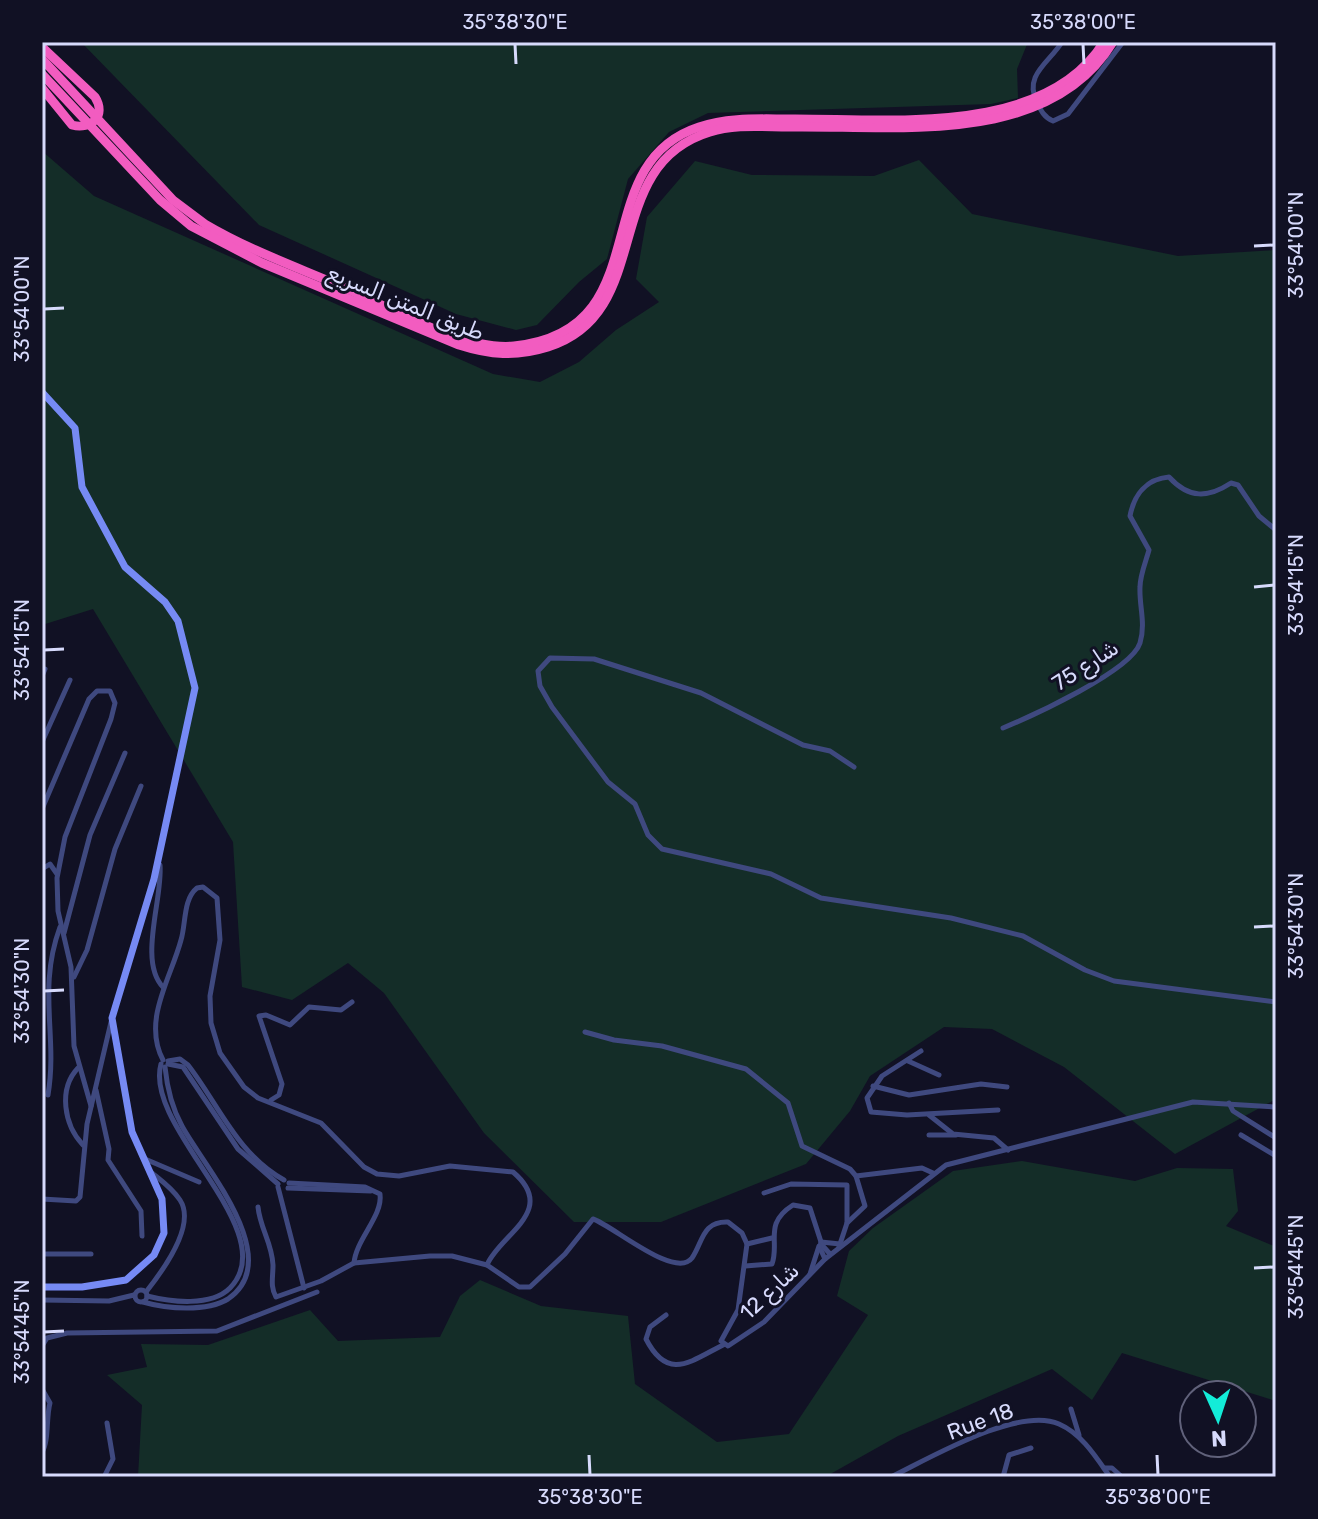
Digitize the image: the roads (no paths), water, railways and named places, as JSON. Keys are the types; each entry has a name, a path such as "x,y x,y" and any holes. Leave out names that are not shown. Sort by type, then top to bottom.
{"highway":[{"name":"طريق المتن السريع","path":"45,70 173,200 205,224 433,326 480,343 510,346 557,334 589,311 608,282 627,209 642,173 663,149 692,129 737,119 894,118 1003,111 1061,85 1087,63 1104,42"},
{"name":"طريق المتن السريع","path":"42,59 45,70 62,94 168,208 214,240 459,345 490,354 513,355 563,341 605,306 620,273 643,190 665,159 689,141 728,128 948,124 1004,118 1050,101 1067,90 1098,63 1113,42"},
{"path":"42,47 99,102 99,114 91,125 72,125 42,88"},
{"path":"42,80 62,94"}],"main road":[{"path":"42,392 75,428 82,487 125,567 174,613 188,653 195,695 158,860 112,1018 132,1132 162,1199 164,1233 160,1245 145,1264 126,1280 42,1287"}],"street":[{"path":"1062,42 1035,74 1034,97 1043,113 1053,121 1063,119 1123,42"},
{"name":"شارع 75","path":"1003,728 1077,693 1132,655 1140,645 1144,618 1140,587 1149,550 1130,516 1133,502 1145,485 1169,477 1194,494 1203,495 1214,494 1231,483 1238,485 1259,516 1276,530"},
{"path":"854,767 830,751 803,745 701,693 606,662 559,656 550,658 538,671 540,686 552,707 608,782 635,804 648,835 662,849 771,874 821,898 951,918 1023,936 1085,970 1114,981 1276,1002"},
{"path":"42,676 45,669"},
{"path":"42,742 70,680"},
{"path":"42,809 89,699 97,691 110,691 115,703 111,719 65,837 57,876"},
{"path":"64,936 90,835 125,753"},
{"path":"73,980 87,950 115,849 141,786"},
{"path":"158,860 153,965 163,987"},
{"path":"42,869 54,865 57,876 61,926 73,980 70,1020 79,1068 91,1106"},
{"path":"42,1300 119,1300 142,1296 198,1300 219,1295 233,1284 241,1266 237,1235 225,1203 180,1129 166,1089 157,1018 163,987 181,941 189,897 197,888 210,890 218,904 220,940 209,1008 213,1035 225,1062 244,1087 258,1098 270,1100 321,1123 364,1167 377,1174 399,1176 450,1166 513,1172 527,1192 527,1211 522,1225 490,1256 487,1265"},
{"path":"48,1095 51,1072 46,991 50,959 61,926"},
{"path":"270,1100 279,1095 282,1084 259,1016 290,1025 309,1007 341,1010 352,1002"},
{"path":"42,1199 79,1199 91,1106 112,1018"},
{"path":"585,1032 608,1039 662,1046 746,1069 788,1103 802,1146 850,1169 856,1176 865,1206 847,1223"},
{"path":"921,1051 873,1086 867,1098 871,1112 882,1115 928,1115 998,1110"},
{"path":"165,1063 180,1059 188,1065 238,1149 278,1186 304,1288"},
{"path":"908,1061 939,1075"},
{"path":"79,1068 67,1083 66,1100 73,1131 84,1146"},
{"path":"873,1086 909,1095 981,1084 1007,1087"},
{"path":"96,1086 110,1151 108,1160 141,1211 142,1236"},
{"name":"شارع 12","path":"747,1244 738,1310 724,1332 723,1345 739,1340 764,1322 839,1246 933,1173 955,1162 1193,1102 1276,1107"},
{"path":"1229,1102 1233,1111 1276,1138"},
{"path":"212,1107 250,1154 287,1185"},
{"path":"928,1115 958,1135"},
{"path":"142,1296 179,1306 214,1305 233,1295 246,1273 244,1238 234,1209 180,1129"},
{"path":"929,1135 994,1138 1009,1150"},
{"path":"1241,1135 1275,1154"},
{"path":"141,1157 199,1182"},
{"path":"856,1176 922,1168 933,1173"},
{"path":"142,1296 176,1247 184,1208 172,1190 151,1173"},
{"path":"764,1193 791,1184 846,1185 847,1223 839,1246 820,1244"},
{"path":"284,1203 287,1185"},
{"path":"278,1186 373,1190 380,1194 380,1205 361,1237 354,1263"},
{"path":"745,1266 772,1264 772,1238 786,1209 803,1205 810,1208 817,1219 820,1244 810,1275"},
{"path":"258,1207 261,1229 269,1243 274,1297 304,1288 354,1263 430,1256 452,1256 487,1265 519,1287 530,1287 565,1254 593,1219 674,1264 690,1260 703,1233 719,1222 731,1223 742,1233 747,1244 772,1238"},
{"path":"820,1244 828,1257"},
{"path":"42,1254 91,1254"},
{"path":"153,1284 160,1299"},
{"path":"42,1346 47,1338 67,1333 217,1331 317,1292"},
{"path":"666,1315 650,1327 646,1339 661,1359 671,1365 683,1366 723,1345"},
{"path":"42,1389 50,1399 45,1421 47,1445 42,1452"},
{"path":"1071,1409 1081,1440"},
{"name":"Rue 18","path":"891,1477 957,1445 1021,1422 1058,1423 1081,1440 1110,1477"},
{"path":"104,1477 113,1459 107,1423"},
{"path":"1003,1477 1009,1455 1031,1448"},
{"path":"1104,1468 1112,1468 1122,1477"}]}
